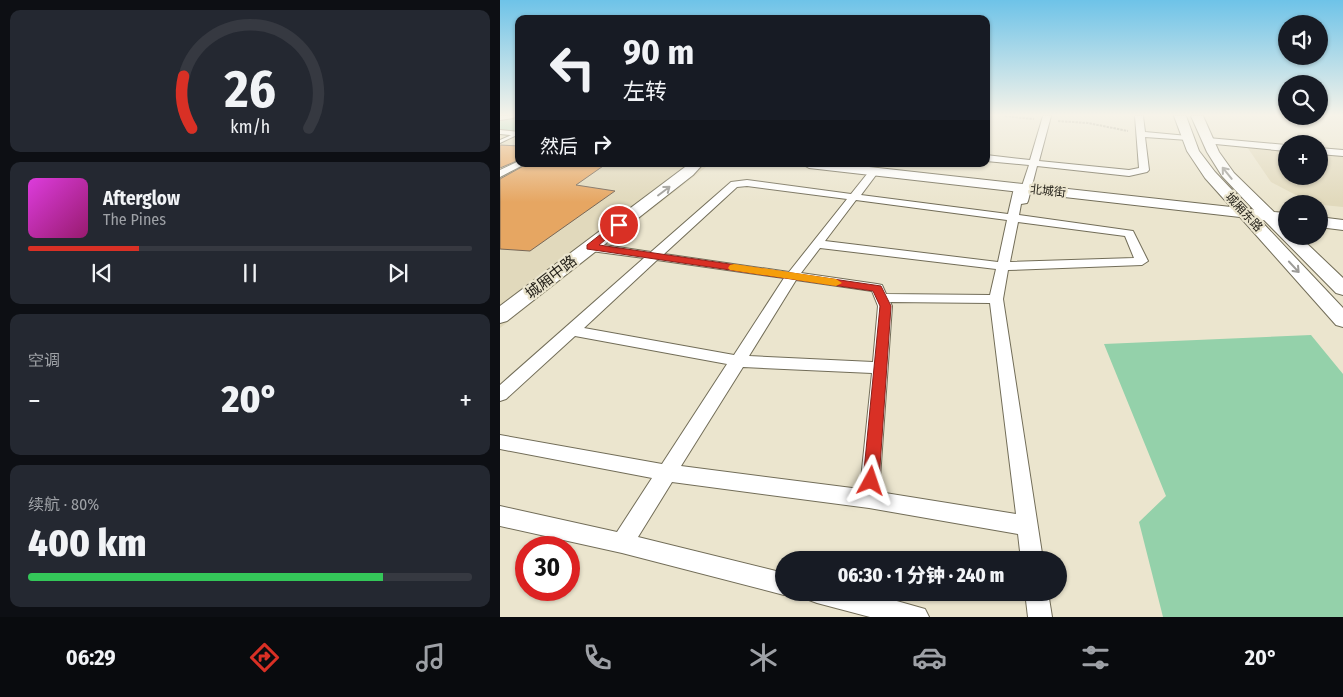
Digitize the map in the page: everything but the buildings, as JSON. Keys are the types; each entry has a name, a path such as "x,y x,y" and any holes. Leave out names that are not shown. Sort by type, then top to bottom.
{"street":[{"path":"1031,551 996,299 1016,218 1040,145"},
{"path":"990,158 1129,173 1144,170 1142,145"},
{"name":"城厢东路","path":"1191,145 1210,175 1253,211 1278,228"},
{"name":"城厢东路","path":"1210,145 1253,211 1343,320"},
{"path":"1250,145 1278,147"},
{"path":"1328,152 1343,153"},
{"path":"500,164 515,156"},
{"path":"500,174 515,166"},
{"name":"北城街","path":"854,167 1253,211 1278,216"},
{"name":"城厢中路","path":"500,316 692,168"},
{"path":"622,543 792,276 854,196 869,168"},
{"path":"500,395 653,255 734,184 747,183 854,196 1129,233 1142,261 1004,266 817,244"},
{"name":"北城街","path":"1253,211 1278,211"},
{"path":"1328,215 1343,217"},
{"path":"1328,223 1343,225"},
{"path":"1298,245 1343,289"},
{"path":"591,247 877,288 886,306 869,499"},
{"path":"882,298 996,299"},
{"path":"570,330 738,360 880,368"},
{"path":"500,442 667,473 869,499 1027,526"},
{"path":"500,516 622,543 775,582"},
{"path":"853,601 916,617"},
{"path":"1037,601 1040,617"}],"shaded area":[{"path":"500,145 515,145 515,167 706,167 500,328"},
{"path":"1246,145 1278,147 1278,185 1328,185 1328,152 1343,153 1343,207 1328,206 1328,195 1296,195 1271,182"}],"green space":[{"path":"1311,335 1343,374 1343,617 1163,617 1139,522 1166,496 1104,344"}],"slow traffic":[{"path":"734,268 836,283"}],"route":[{"path":"619,225 591,247 877,288 886,306 871,481"}]}
